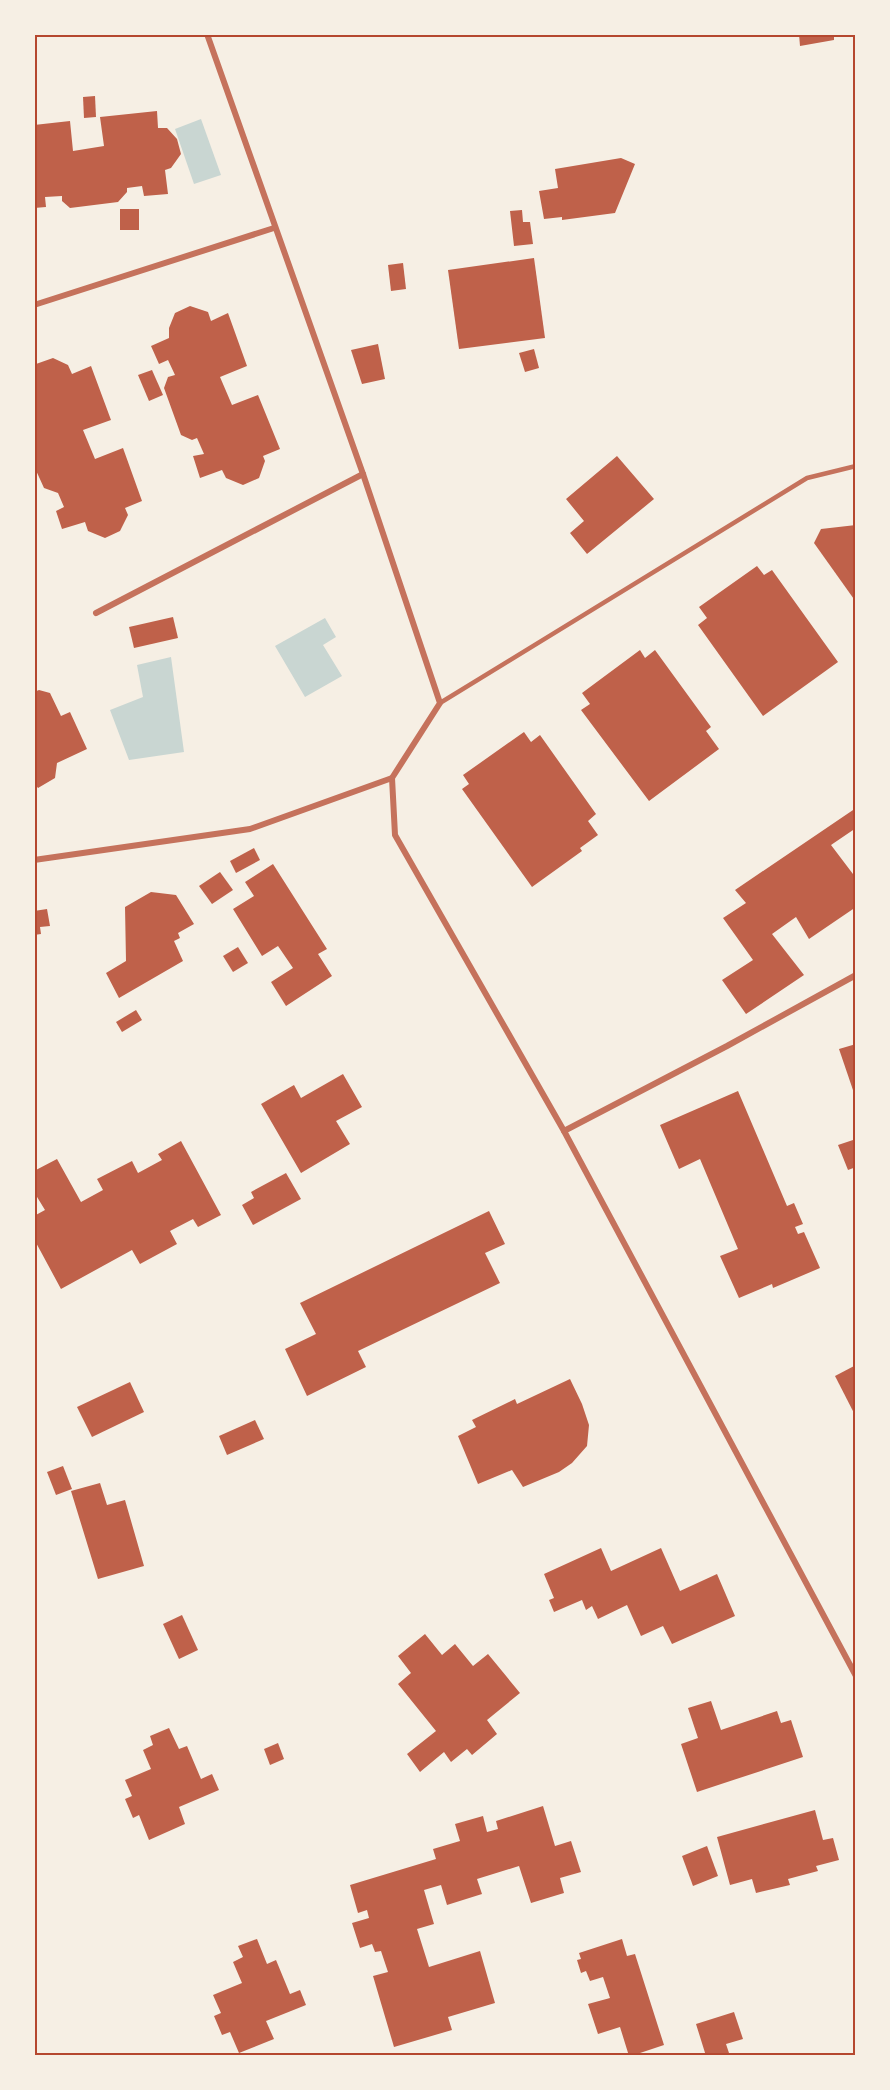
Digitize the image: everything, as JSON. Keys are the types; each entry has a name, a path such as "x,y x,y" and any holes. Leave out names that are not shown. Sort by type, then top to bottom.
{"street":[{"path":"207,34 363,474 440,703 392,778 395,835 564,1131 855,1676"},
{"path":"34,305 274,228"},
{"path":"96,613 363,474"},
{"path":"34,860 250,829 392,778"},
{"path":"564,1131 727,1046 855,975"}],"lane":[{"path":"440,703 807,478 855,466"}],"shaded area":[{"path":"201,119 221,175 194,184 175,129"},
{"path":"325,618 336,637 323,645 342,676 305,697 275,646"},
{"path":"171,657 184,752 129,760 110,710 143,697 137,665"}],"building":[{"path":"799,34 834,34 834,40 800,46"},
{"path":"95,96 96,117 84,118 83,97"},
{"path":"157,111 158,128 167,128 177,139 181,154 171,168 165,170 168,194 144,196 142,186 127,188 127,192 118,202 70,208 62,201 62,196 45,197 46,207 34,208 34,125 70,121 73,151 104,146 100,117"},
{"path":"621,158 635,164 615,213 562,220 562,217 544,219 539,191 558,188 555,169"},
{"path":"120,209 139,209 139,230 120,230"},
{"path":"522,210 523,222 530,222 533,244 514,246 510,211"},
{"path":"534,258 545,338 459,349 448,270"},
{"path":"403,263 406,289 391,291 388,265"},
{"path":"190,306 208,312 211,321 228,313 247,366 220,377 232,405 258,395 280,449 263,456 265,461 259,478 243,485 226,478 222,470 200,478 193,456 204,454 197,438 192,440 181,435 164,388 168,377 175,375 168,360 159,364 151,346 169,338 169,328 175,313"},
{"path":"378,344 385,379 362,384 351,350"},
{"path":"534,349 539,368 525,372 519,353"},
{"path":"53,358 68,365 72,374 91,366 111,420 83,430 95,459 123,448 142,501 125,508 128,515 120,531 105,538 88,531 85,522 62,529 56,511 64,507 58,493 44,488 34,466 34,369 36,364"},
{"path":"152,370 163,395 149,401 138,375"},
{"path":"617,456 654,499 587,554 570,533 584,521 566,499"},
{"path":"856,525 856,602 814,543 821,529"},
{"path":"757,566 764,575 772,570 838,662 763,716 698,625 707,618 699,607"},
{"path":"173,617 178,638 134,648 129,627"},
{"path":"640,650 645,658 655,650 711,727 706,731 719,749 649,801 581,710 590,704 582,693"},
{"path":"39,690 50,693 61,716 70,712 87,749 57,763 55,778 38,788 34,783 34,692"},
{"path":"524,732 531,742 540,735 596,814 588,821 598,835 580,848 582,851 532,887 462,789 469,784 463,775"},
{"path":"856,808 856,828 831,845 856,878 856,907 809,939 796,917 772,934 804,975 746,1014 722,980 753,960 723,918 746,903 735,890"},
{"path":"254,848 260,860 236,873 230,861"},
{"path":"273,864 327,949 318,954 332,976 286,1006 271,982 293,968 278,946 262,956 233,909 254,896 245,882"},
{"path":"220,872 233,890 212,904 199,886"},
{"path":"151,892 176,895 194,924 178,933 180,938 174,941 183,961 119,998 106,973 126,961 125,907"},
{"path":"47,909 50,926 40,927 41,934 34,935 34,911"},
{"path":"238,947 248,963 233,972 223,956"},
{"path":"136,1010 142,1020 122,1032 116,1022"},
{"path":"856,1044 856,1096 855,1096 839,1049"},
{"path":"343,1074 362,1107 336,1121 350,1144 301,1173 261,1104 294,1085 301,1098"},
{"path":"738,1091 787,1206 794,1203 803,1224 795,1227 798,1234 804,1232 820,1268 773,1288 772,1284 739,1298 720,1256 738,1249 700,1159 679,1169 660,1125"},
{"path":"856,1139 856,1167 848,1170 838,1145"},
{"path":"181,1141 221,1215 198,1227 193,1219 170,1231 177,1244 140,1264 132,1250 61,1289 34,1239 34,1216 45,1210 34,1192 34,1171 57,1159 81,1202 103,1190 97,1179 132,1161 138,1173 162,1160 158,1154"},
{"path":"286,1173 301,1199 253,1225 242,1205 254,1198 251,1192"},
{"path":"489,1211 505,1244 485,1253 500,1283 358,1351 366,1367 307,1396 285,1349 316,1334 300,1303"},
{"path":"856,1365 856,1417 835,1376"},
{"path":"570,1379 589,1425 587,1446 572,1463 559,1472 523,1487 512,1470 478,1484 458,1436 476,1427 472,1420 515,1399 517,1404"},
{"path":"130,1382 144,1412 92,1437 77,1407"},
{"path":"255,1420 264,1439 227,1455 219,1436"},
{"path":"63,1466 72,1489 56,1495 47,1472"},
{"path":"100,1483 107,1505 125,1500 144,1566 98,1579 71,1491"},
{"path":"601,1548 611,1571 661,1548 680,1591 717,1574 735,1616 672,1644 663,1626 641,1636 627,1605 598,1619 592,1606 586,1610 582,1600 554,1612 549,1600 554,1598 544,1574"},
{"path":"182,1615 198,1650 179,1659 163,1624"},
{"path":"425,1634 442,1655 455,1644 473,1666 488,1654 520,1693 487,1720 497,1734 472,1755 467,1749 451,1762 444,1752 420,1772 407,1754 436,1731 398,1684 411,1673 398,1656"},
{"path":"711,1701 721,1730 777,1711 781,1723 791,1720 803,1757 697,1792 681,1744 698,1738 688,1708"},
{"path":"169,1728 179,1749 187,1746 201,1779 212,1774 219,1790 179,1807 185,1824 149,1840 139,1815 133,1818 125,1799 132,1796 125,1780 151,1769 143,1750 153,1745 150,1736"},
{"path":"278,1743 284,1759 270,1765 264,1749"},
{"path":"543,1806 555,1846 571,1841 581,1872 560,1878 564,1893 531,1903 519,1866 477,1879 482,1894 447,1905 441,1885 424,1890 434,1924 417,1929 429,1967 480,1951 495,2003 448,2017 452,2030 394,2047 373,1976 388,1972 381,1951 375,1952 372,1944 360,1948 352,1923 369,1918 367,1910 358,1913 350,1885 436,1859 433,1849 460,1841 455,1824 483,1816 487,1832 498,1829 496,1821"},
{"path":"815,1810 823,1840 833,1838 839,1860 816,1866 818,1871 788,1879 790,1885 756,1893 752,1879 730,1885 717,1837"},
{"path":"707,1846 718,1876 693,1886 682,1856"},
{"path":"257,1939 267,1964 276,1960 290,1994 300,1990 306,2005 266,2021 274,2039 239,2053 230,2032 222,2035 214,2016 221,2013 213,1995 242,1983 233,1962 243,1957 238,1946"},
{"path":"622,1939 627,1956 635,1954 664,2045 631,2056 629,2056 620,2027 598,2034 588,2004 610,1998 603,1977 590,1981 586,1971 581,1973 577,1960 581,1959 579,1953"},
{"path":"734,2012 743,2039 726,2044 730,2056 706,2056 696,2024"}]}
